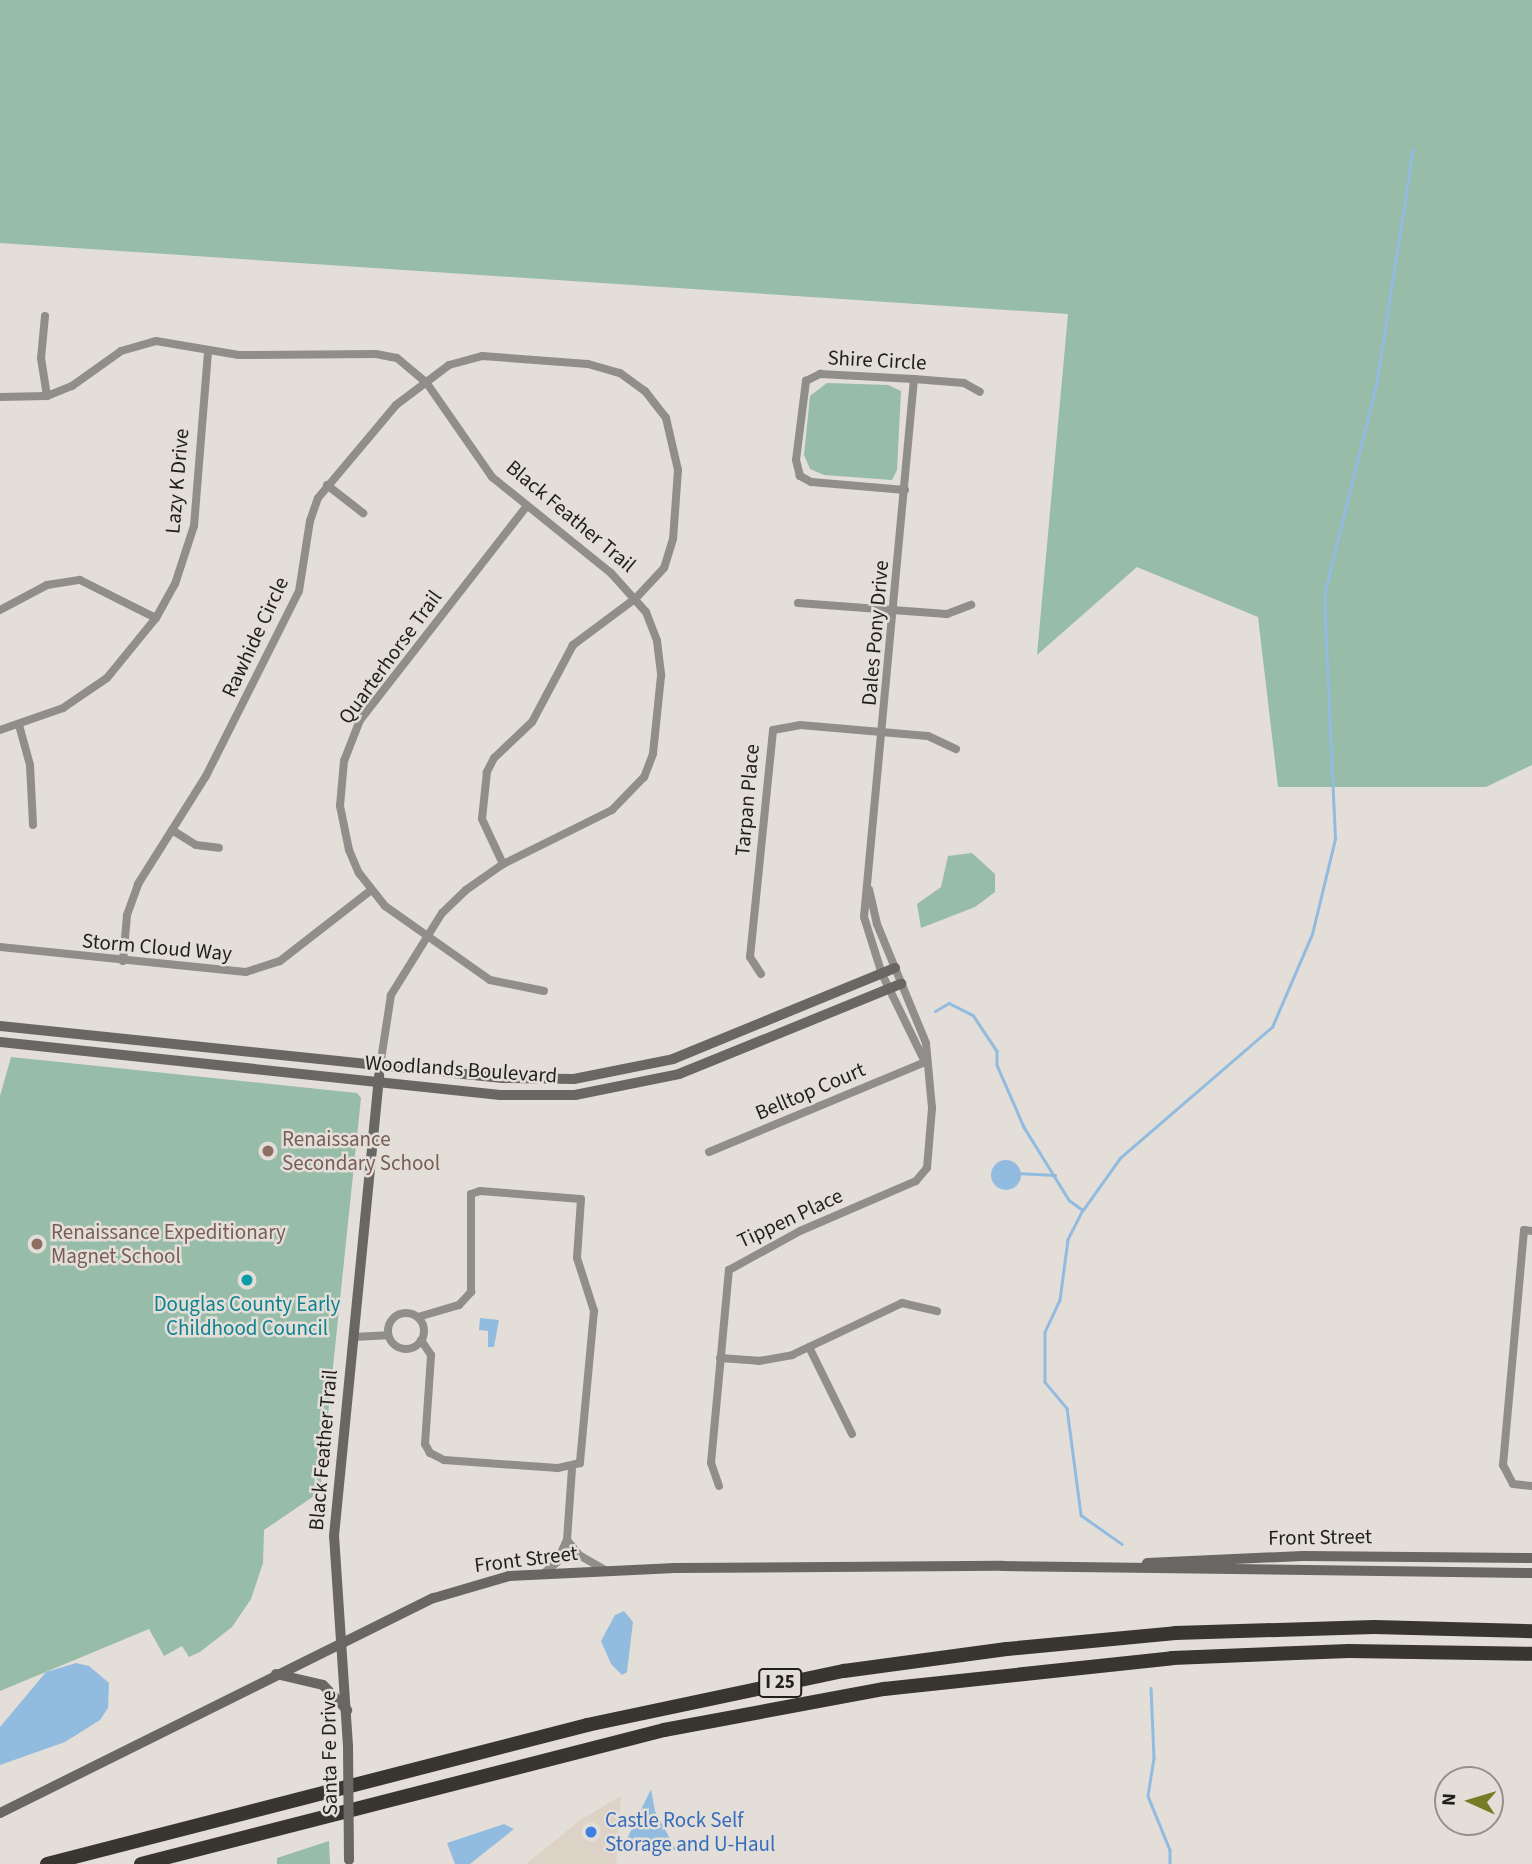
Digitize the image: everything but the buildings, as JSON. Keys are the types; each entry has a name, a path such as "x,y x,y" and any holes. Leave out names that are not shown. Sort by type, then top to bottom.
{"highway":[{"name":"I 25","path":"47,1864 587,1725 844,1671 1020,1647 1175,1633 1374,1627 1532,1631"},
{"name":"I 25","path":"141,1864 664,1730 884,1689 1172,1658 1349,1651 1532,1654"}],"street":[{"path":"0,397 47,396 41,358 45,316"},
{"name":"Black Feather Trail","path":"47,396 121,351 143,343 168,342 208,351 258,356 386,355 407,363 426,382 482,466 526,507 611,573 636,598 653,627 660,667 654,746 643,777 612,810 503,864 466,890 425,937 391,995 380,1066 334,1546 345,1642"},
{"name":"Lazy K Drive","path":"0,730 19,725 88,694 115,670 156,618 183,568 194,526 208,351"},
{"name":"Rawhide Circle","path":"123,961 130,900 217,755 299,591 310,521 327,485 382,419 426,382 458,361 494,356 588,364 620,373 645,391 673,432 678,470 670,554 664,568 636,598 573,645 532,722 494,758 487,772 482,819 503,864"},
{"name":"Shire Circle","path":"905,490 811,481 798,473 796,460 804,386 810,377 964,383 980,392"},
{"name":"Dales Pony Drive","path":"889,989 864,923 884,732 914,379"},
{"path":"327,485 363,513"},
{"name":"Quarterhorse Trail","path":"526,507 360,720 351,739 340,783 340,806 349,850 370,891 425,937 490,980 544,991"},
{"path":"0,610 47,585 75,580 102,588 156,618"},
{"path":"798,603 947,614 971,605"},
{"name":"Tarpan Place","path":"761,974 750,957 771,732 789,724 884,732 937,738 956,750"},
{"path":"19,725 30,765 33,825"},
{"path":"172,830 195,845 219,848"},
{"name":"Dales Pony Drive","path":"869,890 901,984"},
{"name":"Storm Cloud Way","path":"0,947 232,973 260,970 292,952 370,891"},
{"name":"Woodlands Boulevard","path":"0,1026 525,1080 613,1074 697,1050 895,968"},
{"name":"Woodlands Boulevard","path":"0,1042 524,1096 616,1091 703,1065 901,984"},
{"name":"Tippen Place","path":"719,1486 711,1463 727,1277 734,1265 924,1175 932,1108 925,1062 926,1043 901,984"},
{"name":"Tippen Place","path":"889,989 925,1062"},
{"name":"Belltop Court","path":"709,1152 925,1062"},
{"path":"388,1335 395,1317 406,1313 418,1317 464,1303 471,1292 471,1194 480,1191 581,1199 577,1258 592,1299 594,1321 582,1457 572,1468 566,1541 557,1562 544,1573"},
{"path":"1532,1231 1524,1230 1503,1465 1513,1484 1532,1486"},
{"path":"720,1358 767,1361 809,1347 902,1303 937,1311"},
{"path":"418,1317 423,1328 421,1340 431,1355 425,1444 430,1453 444,1460 572,1468"},
{"path":"353,1337 388,1335"},
{"path":"388,1335 394,1344 406,1349 421,1340"},
{"path":"809,1347 852,1434"},
{"path":"566,1541 579,1555 606,1570"},
{"name":"Front Street","path":"0,1813 276,1674 464,1586 544,1573 606,1570 1109,1566 1303,1556 1532,1558"},
{"name":"Front Street","path":"1109,1566 1212,1572 1532,1573"},
{"name":"Santa Fe Drive","path":"345,1642 349,1862"},
{"path":"276,1674 323,1685 347,1710"}],"shaded area":[{"name":"Castle Rock Self Storage and U-Haul","path":"621,1796 616,1864 526,1864 580,1820"}],"green space":[{"path":"0,0 1532,0 1532,765 1486,787 1278,787 1258,617 1137,567 1037,655 1068,314 0,243"},
{"path":"827,383 888,385 901,391 897,470 892,480 824,475 810,469 804,455 810,396"},
{"path":"972,853 995,874 995,892 975,907 921,928 917,904 941,887 948,856"},
{"path":"11,1057 357,1093 361,1098 320,1492 264,1530 263,1563 251,1599 232,1627 200,1652 189,1657 182,1646 164,1656 149,1629 0,1691 0,1096"},
{"path":"329,1841 330,1864 277,1864 277,1858"}],"water":[{"path":"1006,1160 1017,1164 1021,1175 1017,1186 1006,1190 995,1186 991,1175 995,1164"},
{"path":"480,1318 499,1320 494,1347 488,1347 488,1331 479,1330"},
{"path":"624,1611 633,1622 627,1672 622,1675 611,1664 601,1641 615,1615"},
{"path":"76,1663 89,1666 109,1683 108,1708 100,1720 65,1742 0,1765 0,1727 46,1672"},
{"path":"651,1789 655,1811 676,1850 630,1849 624,1845"},
{"path":"504,1824 514,1829 470,1864 455,1864 447,1843"}],"waterway":[{"path":"1083,1210 1120,1158 1272,1027 1312,934 1335,839 1324,596 1376,385 1413,149"},
{"path":"935,1011 949,1003 973,1015 997,1051 997,1065 1024,1127 1069,1200 1083,1210 1068,1240 1060,1300 1045,1332 1045,1382 1067,1408 1081,1515 1122,1544"},
{"path":"1016,1173 1055,1175"},
{"path":"1151,1688 1154,1758 1148,1796 1170,1850 1170,1864"}],"place":[{"name":"Renaissance Secondary School","path":"268,1151"},
{"name":"Renaissance Expeditionary Magnet School","path":"37,1244"},
{"name":"Douglas County Early Childhood Council","path":"247,1280"},
{"name":"Castle Rock Self Storage and U-Haul","path":"591,1832"}]}
